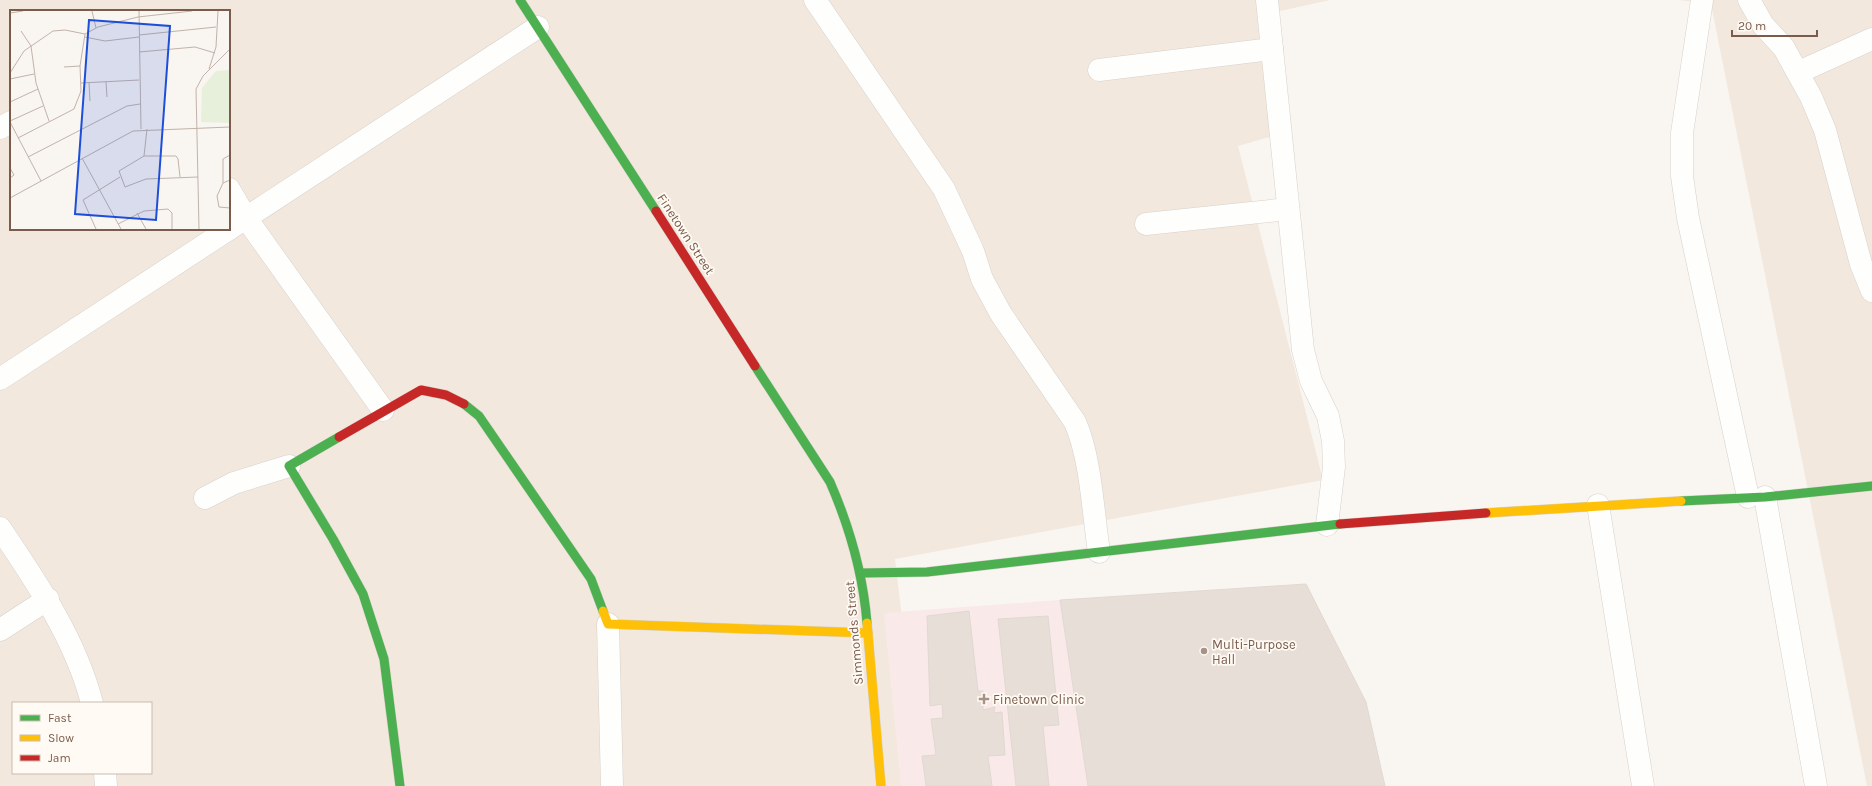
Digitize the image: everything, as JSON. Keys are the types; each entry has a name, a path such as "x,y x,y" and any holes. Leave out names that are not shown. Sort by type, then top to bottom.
{"street":[{"name":"Finetown Street","path":"520,0 830,482"},
{"path":"815,0 944,189 974,251 982,278 1002,314 1076,422 1082,437 1087,461 1099,552"},
{"path":"1267,0 1303,350 1311,381 1328,416 1333,441 1334,467 1327,525"},
{"path":"1702,0 1682,133 1682,176 1688,218 1756,497 1816,786"},
{"path":"1749,0 1763,25 1784,48 1799,72 1825,130 1861,264 1872,291"},
{"path":"234,225 538,28"},
{"path":"1799,72 1872,39"},
{"path":"1099,70 1272,50"},
{"path":"0,128 10,123"},
{"path":"230,196 234,225 383,410"},
{"path":"1146,224 1288,209"},
{"path":"0,379 226,230"},
{"path":"205,498 234,483 289,466 383,410 421,390 442,393 462,401 479,416 591,579 608,624 612,786"},
{"path":"289,466 333,539 363,594 384,659 400,786"},
{"name":"Simmonds Street","path":"830,482 842,509 862,573 881,786"},
{"path":"862,573 927,572 1327,525 1598,505 1756,497 1872,486"},
{"path":"1598,505 1643,786"},
{"path":"0,528 48,599 76,658 92,702"},
{"path":"0,630 48,599"},
{"path":"608,624 868,633"},
{"path":"106,774 106,786"}],"shaded area":[{"path":"0,0 1330,0 1267,14 1280,134 1238,146 1323,480 895,559 922,786 0,786"},
{"path":"1679,0 1872,0 1872,786 1867,786 1711,4"},
{"name":"Finetown Clinic","path":"1060,600 1088,786 901,786 884,613"}],"building":[{"name":"Multi-Purpose Hall","path":"1306,584 1366,702 1385,786 1088,786 1060,600"},
{"path":"969,611 978,691 983,691 983,710 995,707 994,713 1002,712 1005,755 988,756 992,786 926,786 922,756 936,755 931,719 943,718 942,704 930,706 927,616"},
{"path":"1048,616 1059,725 1043,726 1049,786 1016,786 998,619"}],"traffic: fast":[{"path":"520,0 656,211"},
{"path":"755,366 830,482 844,516 859,569 867,623"},
{"path":"464,404 479,416 591,579 603,611"},
{"path":"339,437 289,466 333,539 363,594 384,659 400,786"},
{"path":"1681,501 1765,497 1872,486"},
{"path":"862,573 927,572 1340,524"}],"traffic: slow":[{"path":"1486,513 1681,501"},
{"path":"603,611 608,624 868,633"},
{"path":"867,623 881,786"}],"traffic: jam":[{"path":"656,211 755,366"},
{"path":"339,437 421,390 446,395 464,404"},
{"path":"1340,524 1486,513"}],"place":[{"name":"Multi-Purpose Hall","path":"1204,651"},
{"name":"Finetown Clinic","path":"984,699"}]}
